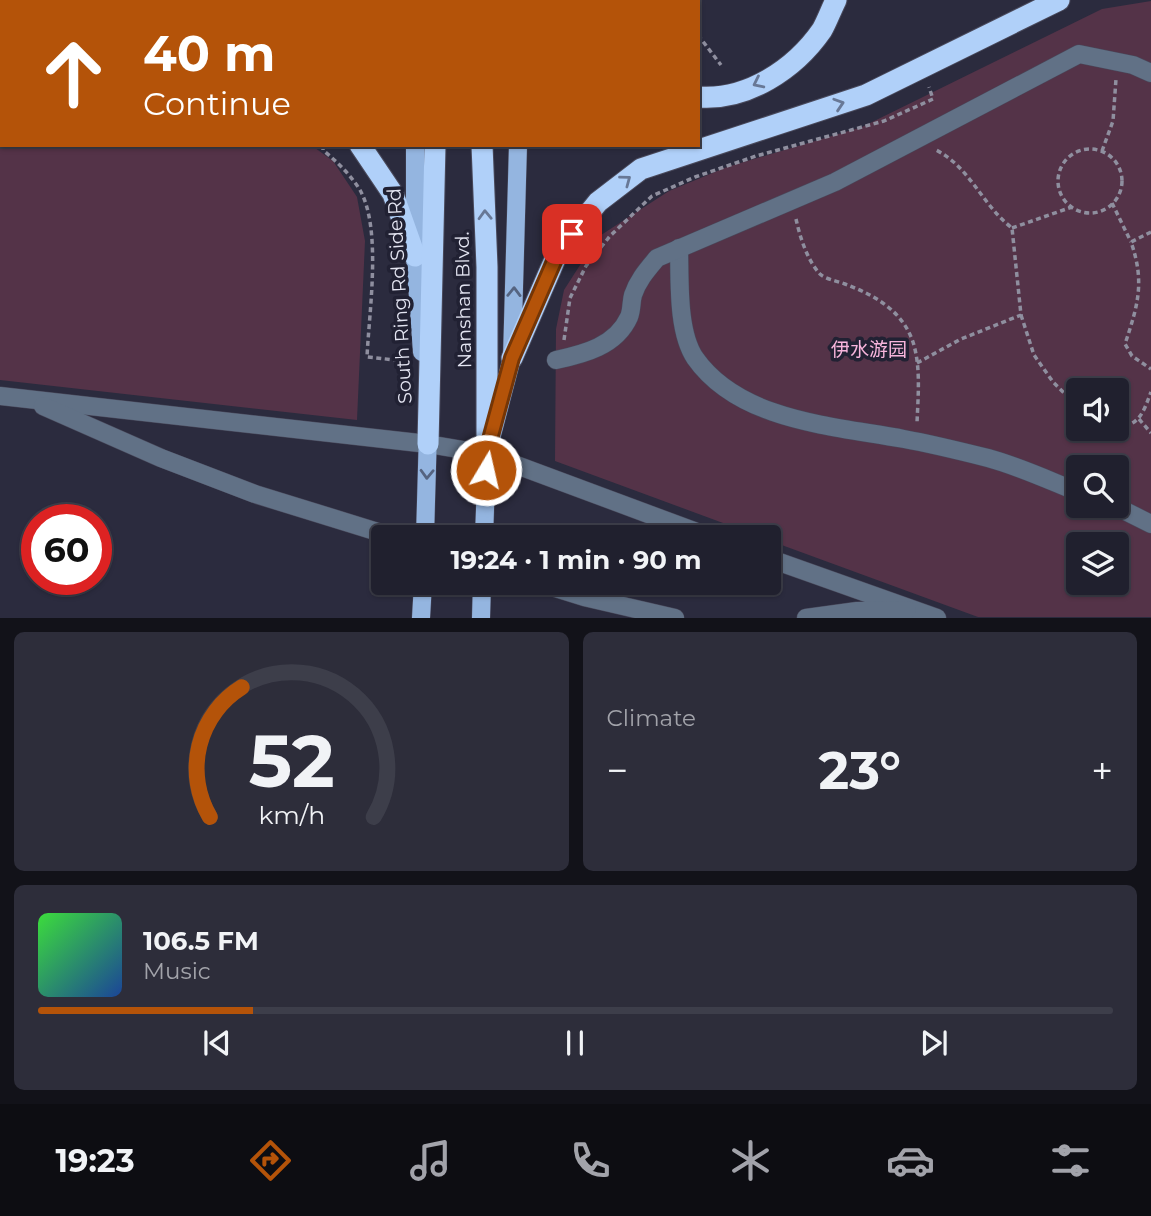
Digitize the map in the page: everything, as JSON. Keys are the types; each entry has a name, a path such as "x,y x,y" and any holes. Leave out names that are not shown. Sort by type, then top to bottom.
{"highway":[{"path":"700,97 715,98 755,87 793,64 822,29 835,0"},
{"path":"512,358 559,250 598,202 640,169 866,95 1059,0"},
{"path":"361,147 393,194 415,256"},
{"name":"Nanshan Blvd.","path":"428,444 435,147"},
{"name":"Nanshan Blvd.","path":"482,147 487,267 486,454"}],"main road":[{"name":"South Ring Rd Side Rd","path":"415,147 415,256 428,444 425,525"},
{"path":"485,525 486,454 512,358 518,147"},
{"path":"421,618 422,595"},
{"path":"481,618 482,595"}],"street":[{"path":"559,354 585,354 611,340 629,317 633,296 641,277 657,258 835,182 1079,54 1151,73"},
{"path":"680,248 680,297 685,331 694,357 713,379 753,404 807,423 917,442 991,459 1066,487"},
{"path":"0,396 428,444 486,454 678,525"},
{"path":"27,399 161,458 243,489 371,530"},
{"path":"1129,513 1151,524"},
{"path":"781,563 937,618"},
{"path":"577,595 675,618"},
{"path":"806,618 857,611 917,610"}],"path":[{"path":"700,38 720,65"},
{"path":"1102,151 1114,121 1116,62"},
{"path":"559,354 570,298 586,266 610,236 652,195 756,156 884,121 933,99 922,68"},
{"path":"915,140 943,153 970,177 996,216 1012,228 1021,315 1034,355 1066,395"},
{"path":"323,147 323,150 342,166 361,192 369,218 373,251 367,357 423,363"},
{"path":"1092,149 1111,156 1121,173 1119,194 1112,203 1104,210 1093,213 1072,208 1064,200 1059,190 1060,170 1072,154 1092,149"},
{"path":"792,200 801,241 821,275 857,289 888,306 902,321 912,341 917,363 917,442"},
{"path":"1112,203 1138,263 1139,299 1125,344 1132,356 1151,369"},
{"path":"1012,228 1072,208"},
{"path":"1131,242 1151,232"},
{"path":"917,363 961,339 1021,315"},
{"path":"1129,425 1142,417 1151,392"},
{"path":"1139,419 1151,433"}],"green space":[{"name":"伊水游园","path":"1151,1 1151,617 978,617 781,545 781,525 728,525 555,461 556,329 564,290 598,237 669,191 727,167 862,127 1102,9"},
{"path":"0,147 314,147 333,161 357,197 365,241 357,420 0,380"}],"route":[{"path":"486,470 486,454 512,358 559,250 572,234"}]}
